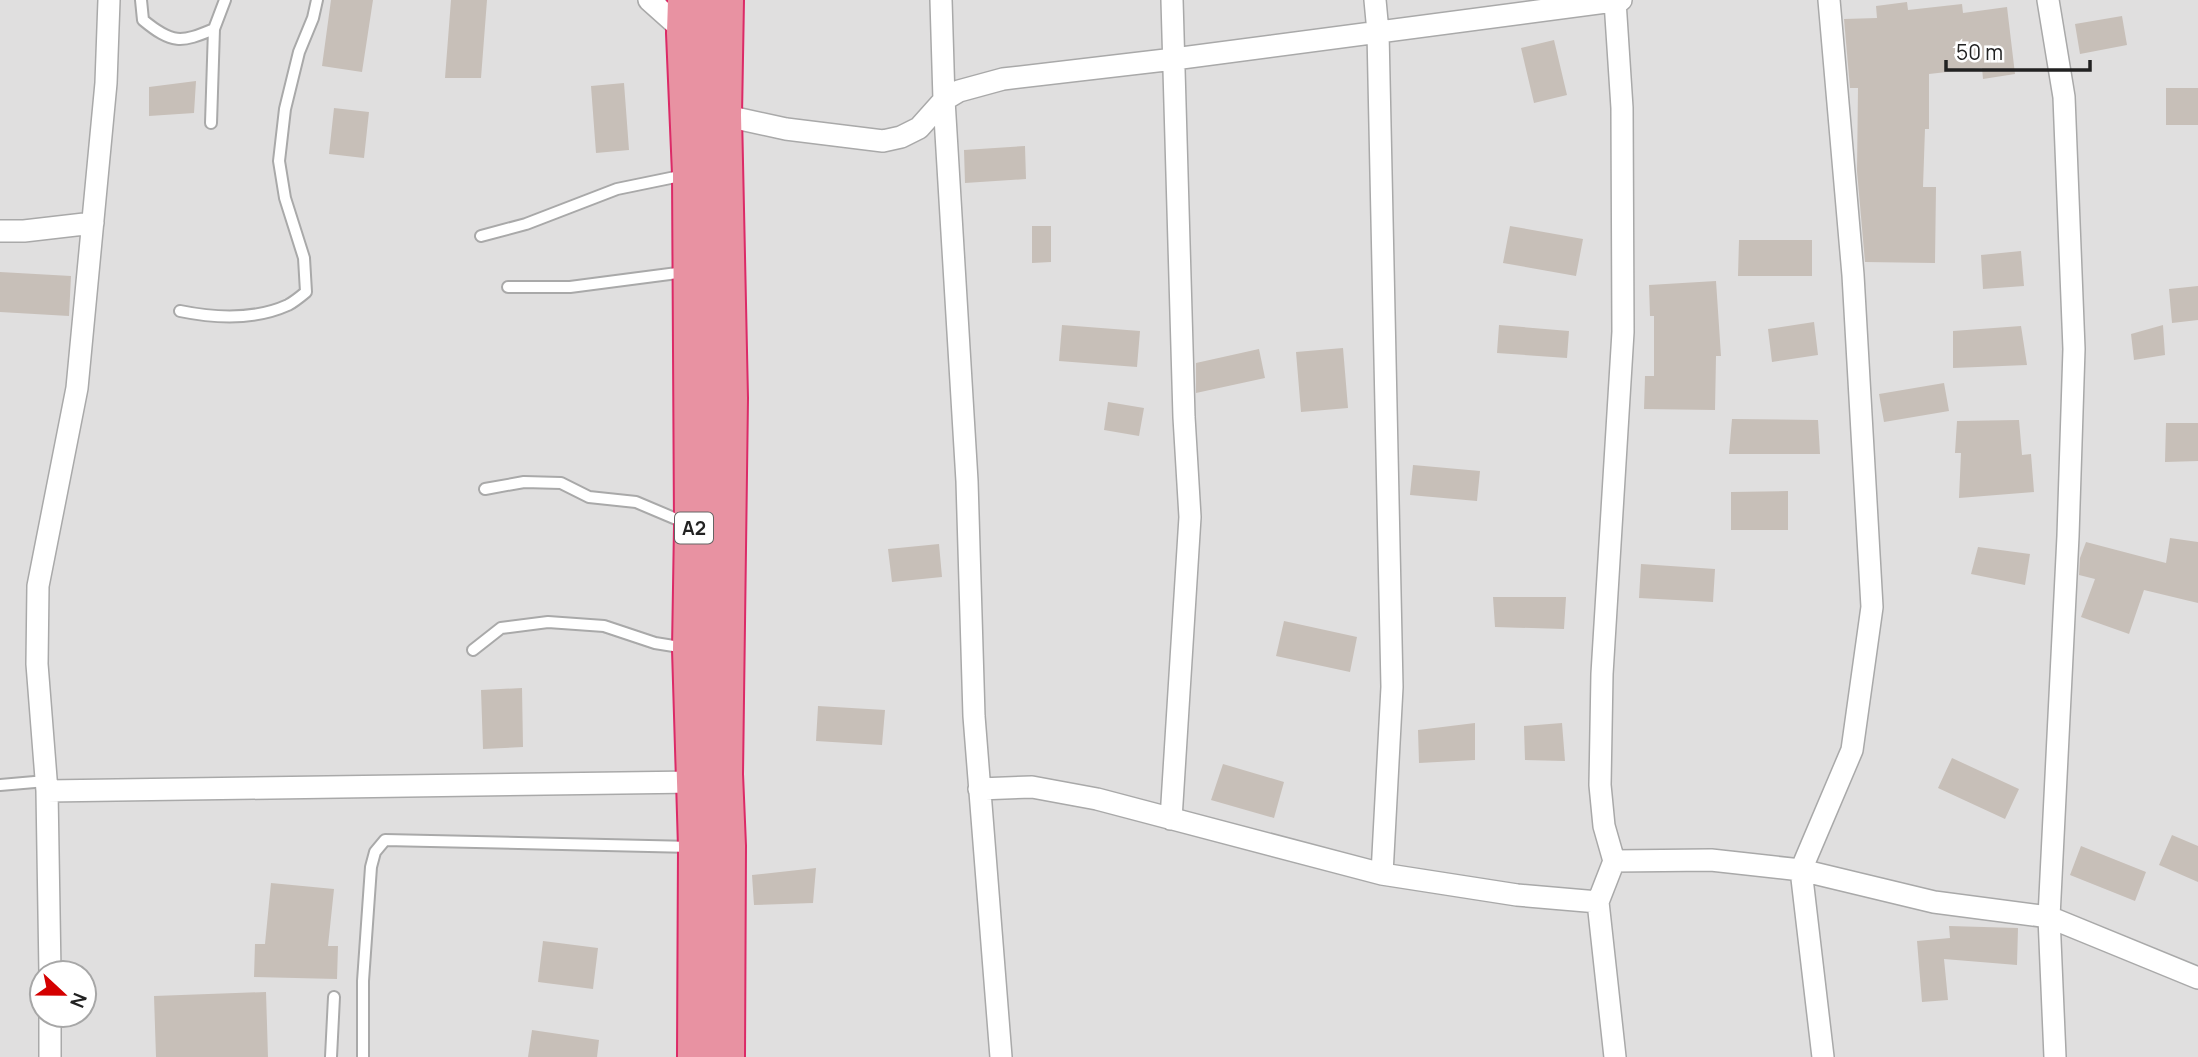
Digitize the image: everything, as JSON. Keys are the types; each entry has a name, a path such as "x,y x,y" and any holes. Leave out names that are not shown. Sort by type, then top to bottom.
{"highway":[{"name":"A2","path":"724,0 722,115 728,398 723,774 726,846 725,1057"},
{"name":"A2","path":"687,16 694,526 692,649 698,847 697,1057"}],"street":[{"path":"50,959 46,786 37,664 38,586 77,388 106,83 109,0"},
{"path":"649,0 687,16"},
{"path":"941,0 944,100 967,481 974,716 1001,1057"},
{"path":"1171,819 1190,517 1184,417 1172,0"},
{"path":"1375,0 1378,32 1392,687 1382,874"},
{"path":"722,115 786,129 883,141 901,138 919,128 944,100 959,91 1003,79 1621,0"},
{"path":"1823,1057 1801,870 1852,750 1872,607 1853,275 1829,0"},
{"path":"2048,0 2064,97 2074,349 2049,917 2055,1057"},
{"path":"1615,1 1622,108 1623,332 1602,674 1600,785 1604,826 1614,861 1598,902 1615,1057"},
{"path":"0,232 93,223"},
{"path":"46,786 695,782"},
{"path":"979,789 1032,787 1097,799 1382,874 1517,895 1598,902"},
{"path":"1614,861 1711,860 1801,870 1934,902 2049,917 2198,978"},
{"path":"50,1029 50,1057"}],"lane":[{"path":"141,0 143,20 161,35 188,40 214,29"},
{"path":"211,123 214,29 225,0"},
{"path":"180,312 211,318 265,312 290,305 306,292 304,258 285,198 279,161 285,109 299,52 313,18 317,0"},
{"path":"481,236 526,224 617,189 691,174"},
{"path":"508,287 570,287 691,271"},
{"path":"485,489 524,482 561,483 589,497 636,502 694,526"},
{"path":"473,650 501,628 548,622 604,626 655,643 692,649"},
{"path":"0,785 46,786"},
{"path":"363,1057 363,981 371,867 375,852 385,840 698,847"},
{"path":"331,1057 334,997"}],"shaded area":[{"path":"0,0 2198,0 2198,1057 0,1057"}],"building":[{"path":"331,0 373,0 362,72 322,66"},
{"path":"451,0 487,0 481,78 445,78"},
{"path":"1907,2 1908,10 1962,4 1963,13 2007,7 2015,74 1983,79 1982,68 1929,74 1929,129 1925,129 1923,187 1936,187 1935,263 1865,262 1857,171 1858,88 1850,88 1844,19 1877,18 1876,6"},
{"path":"2122,16 2127,45 2080,54 2075,24"},
{"path":"1554,40 1567,95 1534,103 1521,48"},
{"path":"196,81 194,113 149,116 149,87"},
{"path":"624,83 629,150 596,153 591,86"},
{"path":"2166,88 2198,88 2198,125 2166,125"},
{"path":"334,108 369,112 364,158 329,154"},
{"path":"1025,146 1026,179 965,183 964,150"},
{"path":"1032,226 1051,226 1051,262 1032,263"},
{"path":"1510,226 1583,239 1576,276 1503,263"},
{"path":"1739,240 1812,240 1812,276 1738,276"},
{"path":"2021,251 2024,286 1983,289 1981,255"},
{"path":"0,272 71,276 69,316 0,312"},
{"path":"1716,281 1721,356 1716,356 1715,410 1644,409 1645,376 1654,376 1654,316 1650,316 1649,285"},
{"path":"2198,286 2198,320 2172,323 2169,289"},
{"path":"1814,322 1818,355 1772,362 1768,329"},
{"path":"1062,325 1140,331 1137,367 1059,361"},
{"path":"1499,325 1569,331 1567,358 1497,353"},
{"path":"2163,325 2165,355 2134,360 2131,334"},
{"path":"2021,326 2027,365 1953,368 1953,331"},
{"path":"1343,348 1348,408 1301,412 1296,352"},
{"path":"1259,349 1265,378 1196,393 1196,363"},
{"path":"1944,383 1949,411 1884,422 1879,394"},
{"path":"1108,402 1144,408 1139,436 1104,430"},
{"path":"1732,419 1818,420 1820,454 1729,454"},
{"path":"2019,420 2022,455 2031,454 2034,492 1959,498 1961,453 1955,453 1957,421"},
{"path":"2166,423 2198,423 2198,461 2165,462"},
{"path":"1413,465 1480,471 1477,501 1410,495"},
{"path":"1788,491 1788,530 1731,530 1731,492"},
{"path":"2170,538 2198,542 2198,603 2144,590 2129,634 2081,617 2095,579 2079,575 2080,558 2086,542 2166,563"},
{"path":"939,544 942,577 892,582 888,549"},
{"path":"1978,547 2030,554 2025,585 1971,574"},
{"path":"1641,564 1715,569 1713,602 1639,598"},
{"path":"1493,597 1566,597 1564,629 1495,627"},
{"path":"1284,621 1357,637 1350,672 1276,656"},
{"path":"522,688 523,747 483,749 481,690"},
{"path":"818,706 885,710 882,745 816,741"},
{"path":"1475,723 1475,760 1419,763 1418,730"},
{"path":"1562,723 1565,761 1525,760 1524,726"},
{"path":"1952,758 2019,789 2005,819 1938,788"},
{"path":"1223,764 1284,782 1274,818 1211,800"},
{"path":"2172,835 2198,846 2198,882 2159,865"},
{"path":"2081,846 2146,872 2135,901 2070,875"},
{"path":"816,868 813,903 754,905 752,875"},
{"path":"271,883 334,889 328,946 338,946 337,979 254,977 255,944 265,944"},
{"path":"1949,926 2018,928 2017,965 1944,959 1948,1000 1922,1002 1917,941 1950,938"},
{"path":"543,941 598,948 593,989 538,982"},
{"path":"266,992 268,1057 156,1057 154,996"},
{"path":"532,1030 599,1040 597,1057 528,1057"}]}
